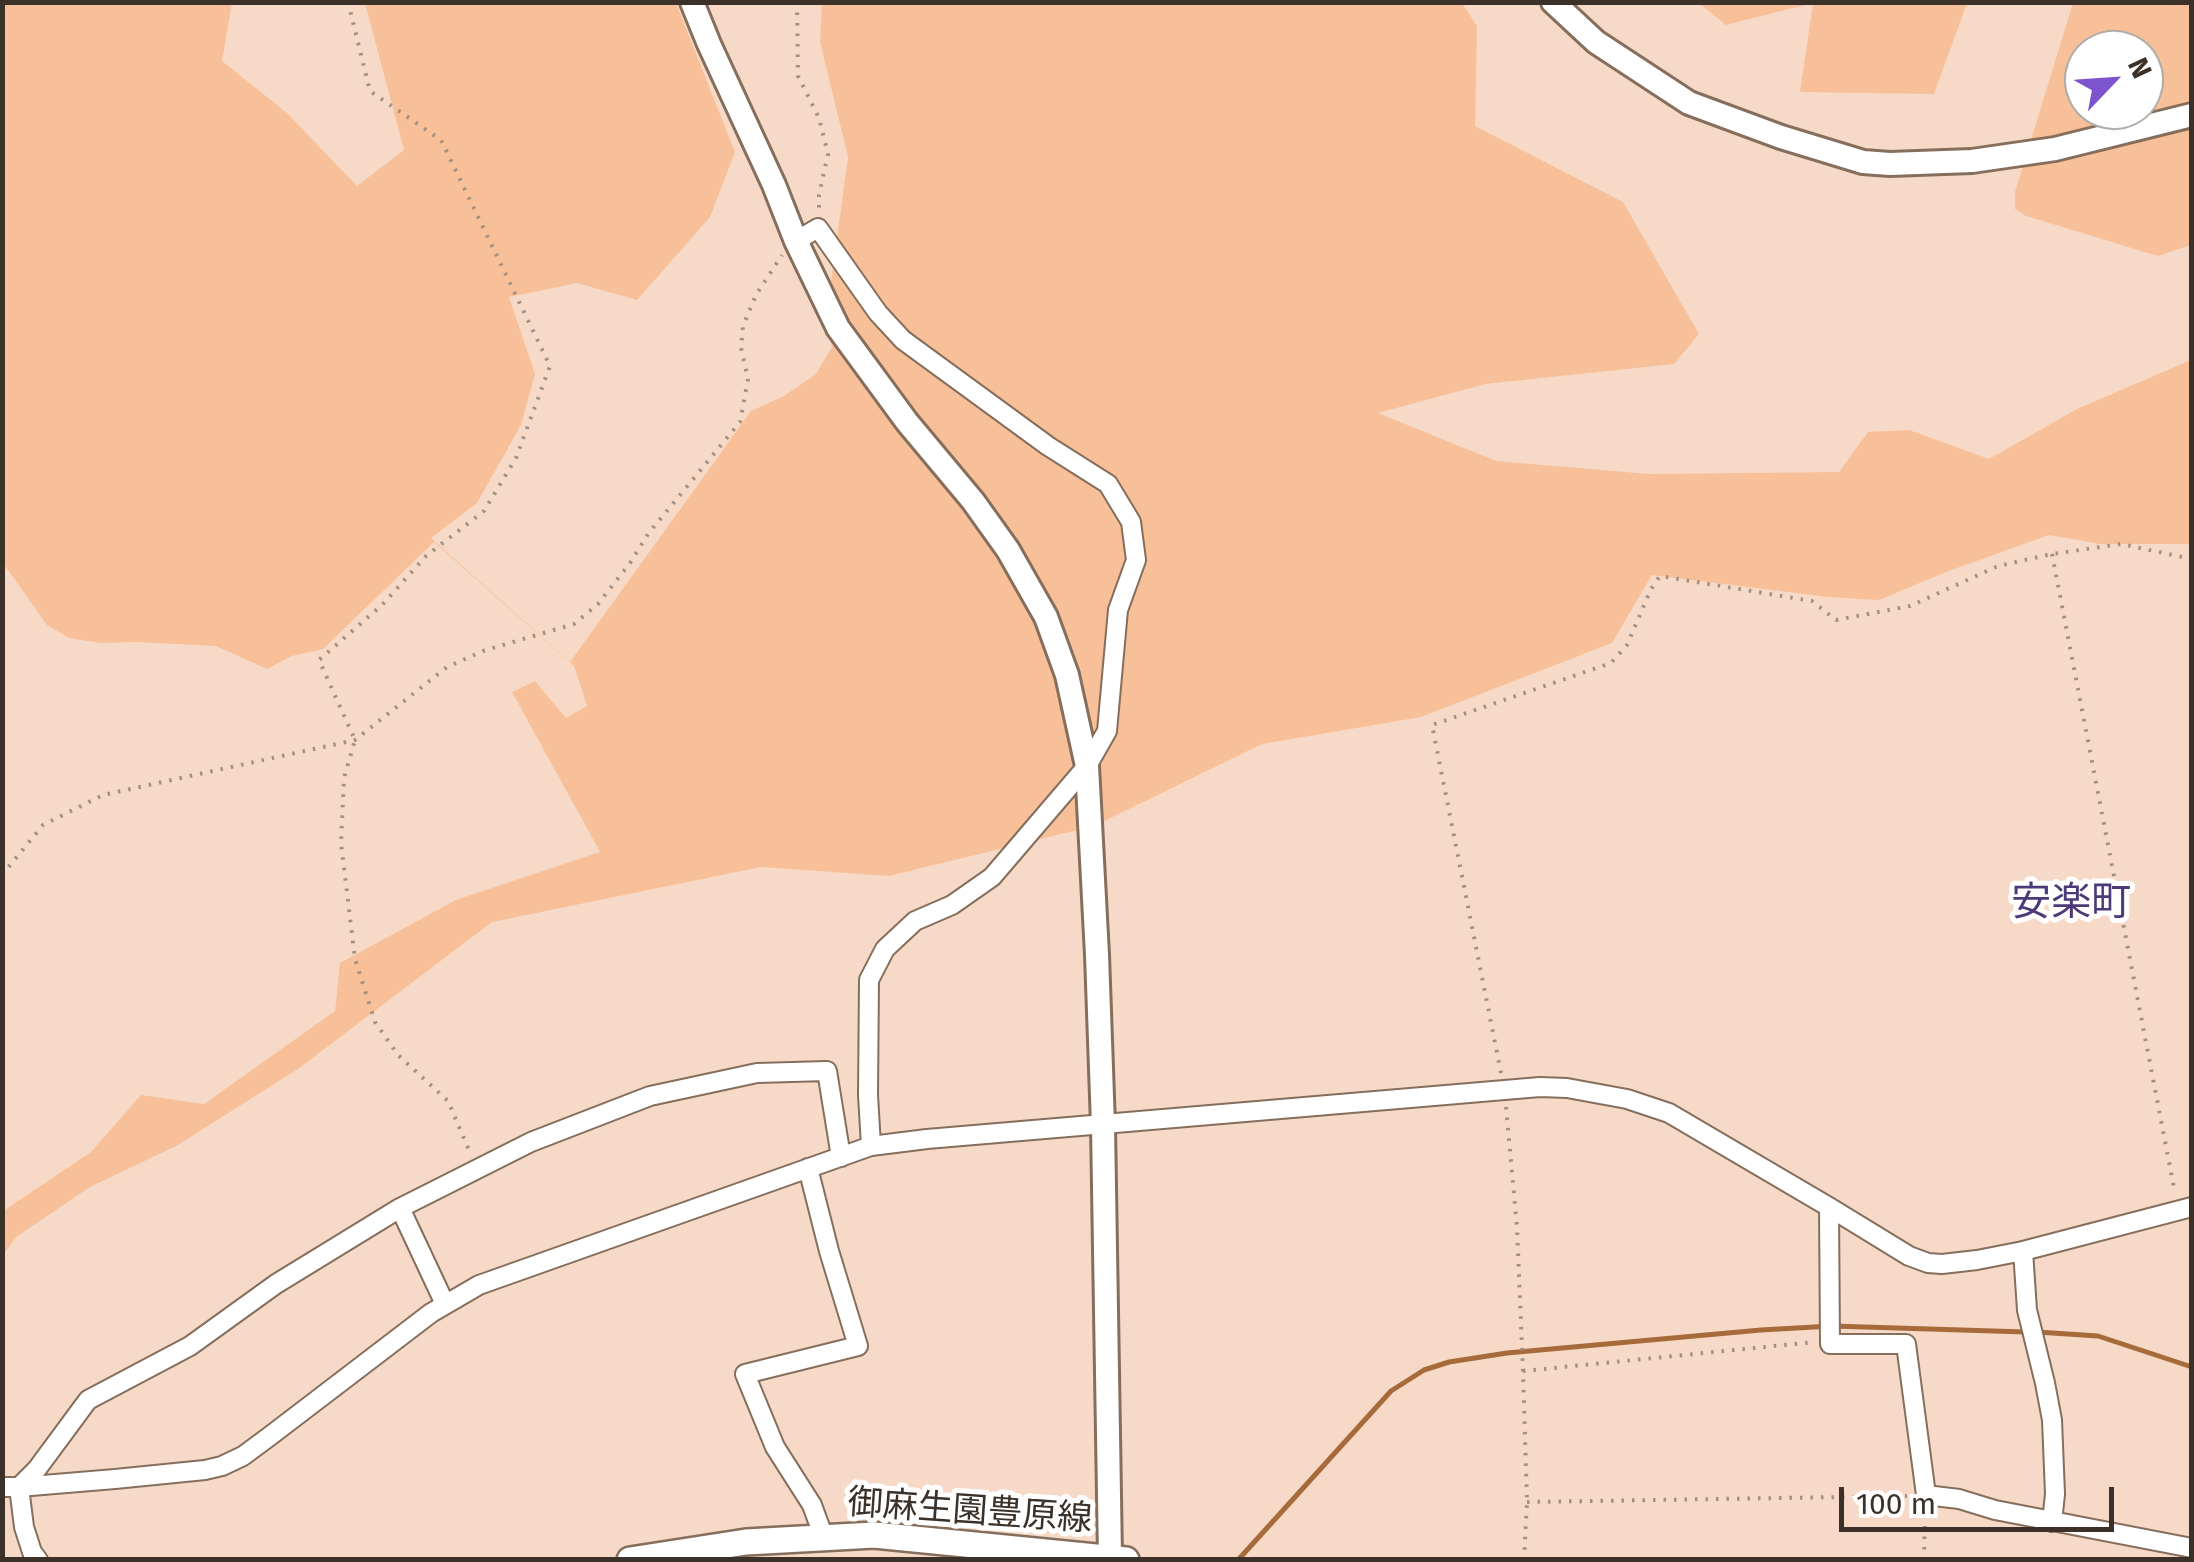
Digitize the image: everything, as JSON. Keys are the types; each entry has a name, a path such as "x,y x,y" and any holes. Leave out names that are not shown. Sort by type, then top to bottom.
{"main road":[{"name":"御麻生園豊原線","path":"630,1560 746,1542 874,1535 1118,1558"}],"street":[{"path":"692,2 796,242 838,328 1008,550 1046,617 1067,674 1087,766 1118,1558"},
{"path":"1553,2 1596,42 1689,102 1781,137 1863,162 1924,164 2022,154 2192,115"},
{"path":"796,242 818,228 878,314 903,340 1048,446 1108,484 1131,522 1136,560 1118,610 1107,731 1087,766 992,878 916,921 885,949 869,980 871,1146"},
{"path":"11,1487 37,1469 88,1400 190,1346 276,1284 400,1208 531,1142 650,1096 756,1073 827,1071 841,1158"},
{"path":"11,1487 222,1466 256,1446 445,1304 479,1285 871,1146 1504,1090 1566,1088 1649,1106 1692,1125 1909,1256 1928,1263 1955,1263 2023,1250 2185,1209"},
{"path":"808,1168 828,1251 858,1346 745,1374 775,1447 812,1506 824,1538"},
{"path":"1829,1207 1830,1344 1906,1344 1926,1495 2192,1548"},
{"path":"400,1208 445,1304"},
{"path":"2023,1250 2027,1310 2052,1420 2052,1522"},
{"path":"11,1487 38,1560"}],"path":[{"path":"348,2 370,91 441,140 550,366 516,458 484,512 426,556 382,605 319,660 355,740 344,778 341,843 355,959 375,1022 398,1055 448,1102 477,1168"},
{"path":"797,2 798,76 819,118 828,154 818,228"},
{"path":"2,875 43,825 103,795 355,740 446,667 483,650 574,624 598,604 648,534 740,422 748,379 741,348 743,326 777,260 796,242"},
{"path":"1524,1560 1527,1502 1522,1340 1517,1227 1504,1090 1432,725 1611,664 1627,645 1660,576 1812,601 1836,620 1910,606 1998,566 2052,554 2121,544 2192,559"},
{"path":"2052,554 2185,1209"},
{"path":"1523,1368 1830,1331"},
{"path":"1527,1502 1926,1495 1924,1560"}],"shaded area":[{"path":"3,3 232,3 222,61 287,113 357,186 404,150 365,3 676,3 735,152 710,217 637,300 577,283 509,297 535,374 521,425 477,503 431,538 570,662 751,411 784,396 816,374 832,347 829,297 848,157 820,42 822,3 1462,3 1477,26 1475,126 1623,202 1699,334 1674,364 1485,384 1378,413 1496,461 1649,474 1839,472 1868,432 1909,430 1989,459 2077,409 2191,360 2191,544 2100,544 2049,535 1879,600 1652,575 1612,643 1421,717 1262,744 1094,826 889,876 761,867 492,922 298,1069 176,1146 90,1187 16,1237 3,1256 3,1211 91,1152 141,1095 204,1104 335,1011 340,963 456,900 600,852 512,692 535,681 566,718 587,706 574,666 434,542 323,649 292,656 267,669 216,646 101,643 69,638 47,625 3,563"},
{"path":"1699,3 1813,3 1726,25"},
{"path":"1813,3 1967,3 1934,94 1800,92"},
{"path":"2073,3 2191,3 2191,245 2158,256 2026,216 2015,209 2015,192 2064,32 2064,130 2164,130 2164,30 2065,30"}],"waterway":[{"path":"1238,1560 1391,1391 1424,1370 1449,1362 1507,1353 1832,1326 2026,1332"},
{"path":"2037,1332 2098,1336 2192,1367"}],"district":[{"name":"安楽町","path":"2071,904"}]}
